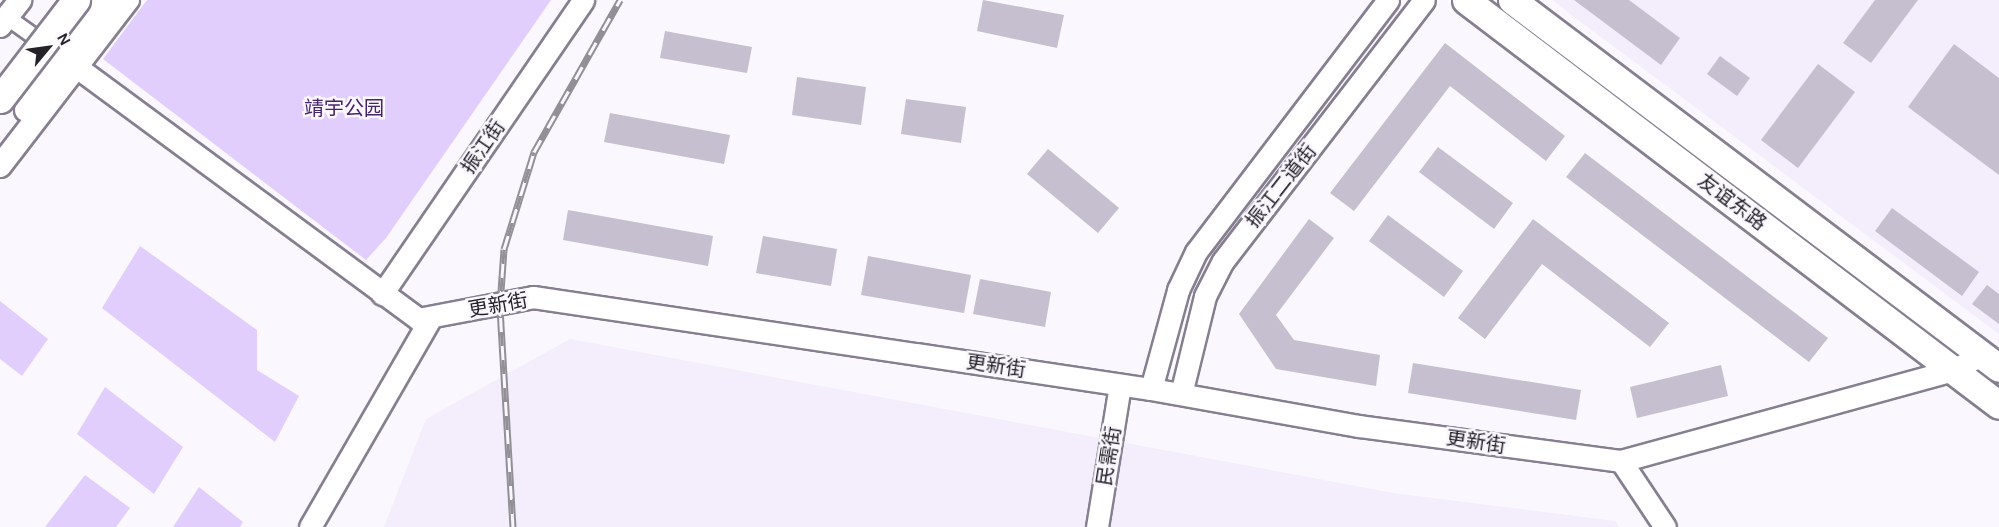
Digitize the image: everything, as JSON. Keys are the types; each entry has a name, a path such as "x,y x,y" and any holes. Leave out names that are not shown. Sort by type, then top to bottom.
{"highway":[{"path":"0,69 53,0"},
{"path":"0,99 76,0"},
{"name":"友谊东路","path":"1466,0 1999,405"},
{"name":"友谊东路","path":"1512,0 1990,362"}],"main road":[{"path":"0,166 71,63 106,0"},
{"path":"0,145 128,0"}],"street":[{"name":"振江街","path":"382,294 583,0"},
{"name":"振江二道街","path":"1151,389 1178,290 1196,252 1388,0"},
{"name":"振江二道街","path":"1181,394 1205,296 1223,261 1424,0"},
{"path":"7,14 382,294 424,318"},
{"name":"更新街","path":"424,318 532,297 1151,389 1359,426 1621,461 1953,370 1990,362"},
{"path":"299,527 424,318"},
{"path":"310,527 424,318"},
{"name":"民需街","path":"1097,527 1120,385"},
{"path":"1621,461 1665,527"}],"shaded area":[{"path":"1553,0 1999,0 1999,334 1569,13"},
{"path":"570,339 1393,493 1615,521 1619,527 384,527 426,419"}],"green space":[{"name":"靖宇公园","path":"147,0 551,0 386,238 366,260 103,59"},
{"path":"140,246 257,330 257,370 299,396 275,442 102,308"},
{"path":"0,301 48,339 22,376 0,359"},
{"path":"105,387 183,447 154,494 77,434"},
{"path":"85,475 130,508 116,527 45,527"},
{"path":"199,487 243,522 240,527 173,527"}],"building":[{"path":"983,0 1064,15 1057,48 977,31"},
{"path":"1574,0 1629,0 1680,38 1661,65"},
{"path":"1875,0 1918,0 1871,63 1843,43"},
{"path":"665,31 752,47 747,73 660,58"},
{"path":"1445,43 1565,136 1546,161 1450,86 1354,211 1330,193"},
{"path":"1954,44 1999,78 1999,175 1908,107"},
{"path":"1720,56 1750,78 1737,96 1707,74"},
{"path":"1818,64 1855,92 1798,168 1761,140"},
{"path":"797,77 866,87 861,125 792,115"},
{"path":"906,99 966,107 961,143 901,134"},
{"path":"610,113 730,135 724,164 604,142"},
{"path":"1438,147 1513,203 1494,229 1419,172"},
{"path":"1048,149 1119,208 1098,233 1027,174"},
{"path":"1585,153 1828,338 1809,362 1566,177"},
{"path":"1892,208 1979,272 1962,296 1875,231"},
{"path":"568,210 713,236 708,266 563,240"},
{"path":"1388,215 1463,271 1444,297 1369,241"},
{"path":"1309,219 1334,238 1276,315 1294,340 1380,355 1376,386 1276,369 1239,314"},
{"path":"1533,219 1669,323 1650,347 1542,264 1485,339 1458,318"},
{"path":"763,236 837,249 831,286 756,273"},
{"path":"868,256 971,275 964,313 861,295"},
{"path":"980,279 1051,292 1045,327 973,314"},
{"path":"1987,285 1999,294 1999,324 1972,304"},
{"path":"1413,363 1581,390 1576,420 1408,393"},
{"path":"1721,365 1728,396 1637,418 1630,387"}],"railway":[{"path":"513,527 500,305 504,249 534,152 620,0"}]}
